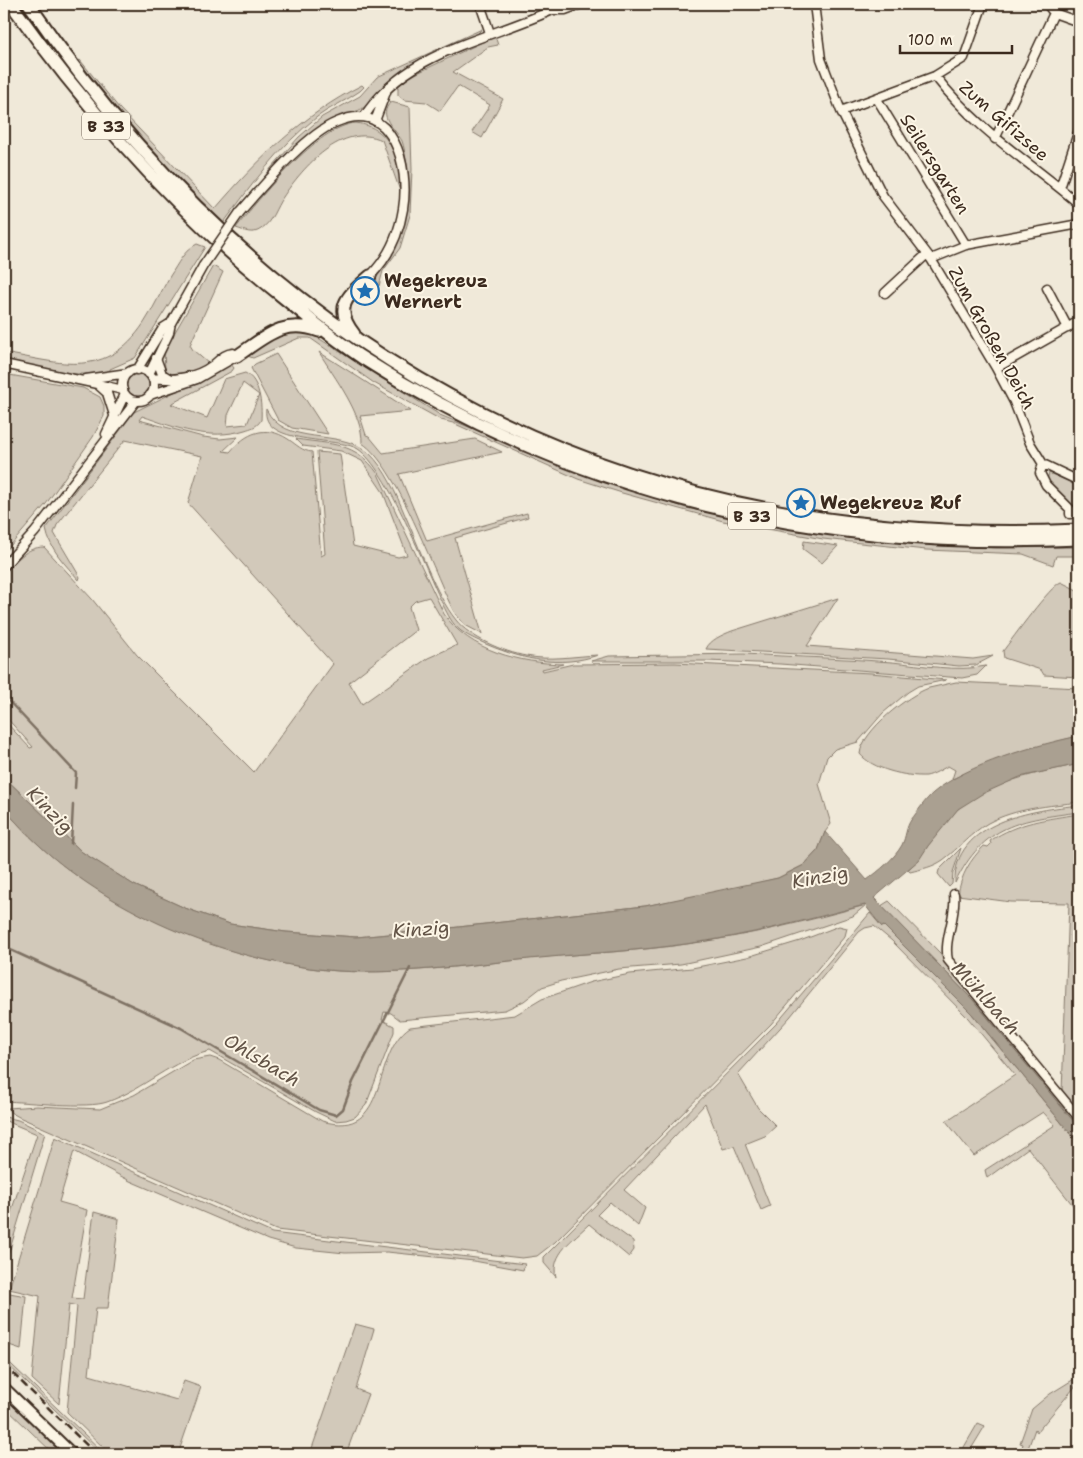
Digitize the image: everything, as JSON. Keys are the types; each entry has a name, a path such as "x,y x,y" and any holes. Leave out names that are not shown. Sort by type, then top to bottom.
{"highway":[{"name":"B 33","path":"11,4 82,97 162,188 241,264 328,334 409,387 483,427 572,466 684,501 755,516 893,538 1011,543 1079,539"},
{"name":"B 33","path":"29,4 119,122 194,202 252,258 308,305 359,342 421,381 505,426 598,463 696,494 750,506 866,524 928,529 997,532 1079,530"},
{"path":"359,342 348,327 343,313 344,304 350,294 370,276"},
{"name":"B 33","path":"237,356 272,333 290,326 304,325 328,334"}],"main road":[{"path":"4,1388 72,1454"}],"street":[{"path":"480,4 490,33"},
{"path":"364,118 399,76 441,54 490,33 555,10 565,4"},
{"path":"555,10 565,10 581,4"},
{"name":"Zum Großen Deich","path":"814,4 821,59 841,111 883,196 929,256 996,368 1014,402 1030,443 1043,464 1040,473 1046,485 1070,509 1070,514"},
{"path":"841,111 935,76 964,58 982,4"},
{"path":"1047,4 1054,13 1079,22"},
{"path":"995,138 1054,13"},
{"name":"Zum Gifizsee","path":"935,76 957,104 995,138 1079,204"},
{"path":"375,121 386,91"},
{"name":"Seilersgarten","path":"877,99 966,245"},
{"path":"150,395 154,387 151,376 156,358 169,333 171,323 203,266 240,212 284,164 322,131 338,122 364,118 375,121 394,138 403,169 403,208 393,240 383,263 370,276"},
{"path":"1060,188 1079,130"},
{"path":"929,256 966,245 1079,224"},
{"name":"Zum Großen Deich","path":"885,293 929,256"},
{"path":"1047,288 1068,328"},
{"path":"996,368 1079,321"},
{"path":"79,380 128,374 137,370 163,328 171,323"},
{"path":"137,370 151,376 172,379 204,371 224,355 233,353 237,356"},
{"path":"4,364 97,384 124,392 136,401 144,400 150,395 197,379 237,356"},
{"path":"156,358 162,374 172,379"},
{"path":"104,441 124,392 123,381 128,374"},
{"path":"97,384 107,394 114,414"},
{"path":"4,566 59,502 136,401"},
{"path":"1043,464 1079,481"},
{"path":"954,894 954,918 946,952 948,960 1079,1118"}],"shaded area":[{"path":"482,29 477,34 434,52 404,69 387,83 367,106 330,120 314,131 284,158 248,198 299,137 322,117 360,96 377,77"},
{"path":"495,36 498,45 488,47 453,72 503,99 482,138 472,132 490,105 458,86 440,111 426,102 404,100 398,95 398,86 411,76"},
{"path":"80,60 119,108 215,209 265,156 301,124 341,97 362,85 364,87 355,95 327,110 303,128 266,168 222,225 138,137 76,63"},
{"path":"391,102 410,107 412,169 410,215 400,248 383,271 379,286 376,279 393,252 401,234 408,202 408,170 403,143 386,117 387,107"},
{"path":"356,123 378,131 392,147 400,179 400,191 382,140 367,136 352,137 338,142 325,150 301,173 280,201 265,226 258,231 252,232 236,228 290,165 308,149 341,127"},
{"path":"197,244 205,247 135,358 110,369 110,374 72,374 4,361 4,353 45,361 82,363 98,360 114,353 129,341 144,323 179,262 188,250"},
{"path":"213,266 223,272 190,345 209,364 189,374 173,376 165,370 164,351"},
{"path":"304,329 440,415 562,466 686,508 804,531 900,543 996,548 1079,547 1079,556 1056,556 1053,565 1023,554 926,550 823,539 723,521 622,493 578,479 453,423 441,420 374,383 310,338 299,338 253,358 245,355 282,331"},
{"path":"319,352 411,411 360,416 366,435 383,453 475,439 502,452 399,474 427,541 527,513 528,517 455,538 482,634 465,625 454,612 401,495 375,455 362,443 358,420 353,408"},
{"path":"276,354 328,434 292,428 278,420 251,368 255,364"},
{"path":"231,364 234,368 232,371 171,404 207,418 224,379 245,373 250,376 257,387 259,394 261,407 261,420 252,428 232,433 206,434 180,429 142,416 139,420 203,437 220,439 238,437 223,451 230,452 236,445 256,433 271,432 280,434 302,449 312,452 321,556 325,554 317,452 340,454 353,546 398,557 407,555 383,492 362,461 341,451 303,446 296,439 342,446 361,455 378,474 444,614 455,627 482,646 530,661 563,664 542,669 543,671 573,664 675,663 871,673 946,680 918,686 908,692 883,713 858,742 835,749 827,757 819,784 831,824 825,832 818,850 804,865 778,878 645,906 356,937 286,932 230,924 185,908 134,885 82,852 4,777 4,720 30,748 33,747 4,715 4,574 32,549 44,547 92,599 137,655 254,772 333,664 188,503 202,456 125,440 57,525 54,533 80,577 79,580 63,562 51,544 46,529 134,412","holes":["243,383 259,395 247,424 227,426 228,415","429,597 457,645 428,658 362,704 349,682 416,630 409,607 415,601"]},
{"path":"4,374 83,388 100,397 104,406 104,416 93,437 46,504 4,553"},
{"path":"138,374 146,378 150,386 146,394 138,398 130,394 126,386 130,378"},
{"path":"266,409 275,421 286,429 357,445 375,459 394,490 441,597 456,620 470,633 498,648 526,656 553,658 598,655 584,659 556,662 529,658 488,645 461,631 447,612 394,498 370,460 358,449 348,445 302,438 275,429 268,421"},
{"path":"1049,473 1079,486 1079,513 1047,480"},
{"path":"804,541 838,546 822,563 803,549"},
{"path":"1061,582 1079,591 1079,677 1044,675 1041,670 1004,658 1003,651 1015,635 1049,593"},
{"path":"838,598 807,646 973,659 993,656 976,665 959,666 888,659 706,649 713,640 732,631"},
{"path":"744,654 892,662 951,668 986,666 977,675 962,678 780,664 707,661 591,661 609,656"},
{"path":"956,682 1079,688 1079,736 1015,754 952,779 955,770 948,766 926,776 909,775 881,768 860,754 869,735 898,706 929,688"},
{"path":"1079,764 1079,802 1033,808 999,818 982,827 939,862 927,868 910,872 908,870 950,817 969,800 999,785"},
{"path":"1079,805 1079,812 1021,822 991,837 978,848 966,863 955,883 958,862 967,845 981,832 1019,816"},
{"path":"4,809 39,845 69,870 103,893 140,914 179,932 219,947 259,958 339,971 365,972 468,966 710,941 800,922 866,905 853,916 761,947 681,964 619,969 561,981 542,987 524,1001 505,1010 400,1020 391,1013 384,1012 382,1020 394,1026 394,1032 366,1105 355,1117 346,1120 335,1121 316,1112 210,1051 183,1061 133,1090 107,1102 72,1105 4,1101"},
{"path":"1079,814 1079,1113 1062,1092 1069,903 1011,902 958,895 961,881 967,868 984,846 988,847 991,844 990,841 1022,825"},
{"path":"961,848 953,872 952,884 949,887 938,874 939,870"},
{"path":"889,901 940,953 1079,1121 1079,1128 973,1000 881,906"},
{"path":"870,913 882,927 884,926 972,1014 1079,1144 1079,1213 1028,1148 987,1178 985,1170 1055,1125 1043,1112 974,1156 946,1121 1015,1075 968,1018 892,941 874,926 859,932 790,1017 738,1074 758,1108 776,1126 765,1136 745,1144 770,1206 761,1210 734,1146 723,1149 705,1104 624,1190 645,1208 638,1226 610,1202 597,1215 633,1241 634,1250 629,1257 589,1224 570,1241 560,1254 555,1269 556,1277 544,1263 544,1257 777,1023"},
{"path":"839,926 847,928 845,936 771,1024 555,1242 537,1256 522,1258 276,1230 19,1117 10,1112 8,1108 37,1106 100,1109 134,1095 193,1060 210,1057 219,1060 322,1121 344,1124 359,1118 370,1107 389,1055 398,1039 410,1027 515,1015 542,999 591,982 630,974 692,968 747,957 800,941"},
{"path":"5,1117 18,1120 45,1133 4,1269 4,1233 37,1134 6,1121 4,1122"},
{"path":"55,1137 272,1233 525,1264 523,1270 474,1261 387,1252 345,1253 296,1248 268,1240 130,1181 74,1151 59,1202 87,1210 72,1298 83,1299 94,1212 119,1219 108,1308 96,1308 89,1375 177,1400 184,1381 201,1387 178,1454 110,1454 67,1412 77,1306 69,1304 59,1404 32,1379 40,1296 9,1289"},
{"path":"4,1292 26,1296 21,1349 6,1344 4,1352"},
{"path":"355,1324 374,1329 356,1389 368,1394 346,1454 310,1454"},
{"path":"4,1357 105,1454 101,1454 4,1361"},
{"path":"1079,1376 1079,1382 1037,1432 1035,1429 1026,1454 1020,1454 1023,1444 1020,1443 1032,1409 1050,1394"},
{"path":"4,1395 64,1454 54,1454 4,1406"},
{"path":"978,1423 985,1426 968,1454 960,1454"}],"water":[{"name":"Kinzig","path":"1079,736 1079,764 1020,777 982,794 958,809 919,860 874,898 973,1000 1079,1128 1079,1144 972,1014 884,926 882,927 865,905 799,922 709,941 465,966 389,972 339,971 299,966 218,947 178,932 140,914 103,894 69,871 35,841 4,809 4,777 82,852 134,885 185,908 230,924 286,932 356,937 645,906 778,878 804,865 818,850 825,832 867,880 895,855 902,845 911,820 924,802 947,783 964,773 1003,757"}],"waterway":[{"path":"4,696 76,773 75,788"},
{"name":"Kinzig","path":"71,844 73,805"},
{"name":"Ohlsbach","path":"4,947 181,1028 319,1110 336,1115 343,1109 353,1082 410,968"}],"railway":[{"path":"4,1365 96,1454"}],"place":[{"name":"Wegekreuz Wernert","path":"365,291"},
{"name":"Wegekreuz Ruf","path":"801,503"}],"water label":[{"name":"Mühlbach","path":"986,998"}]}
